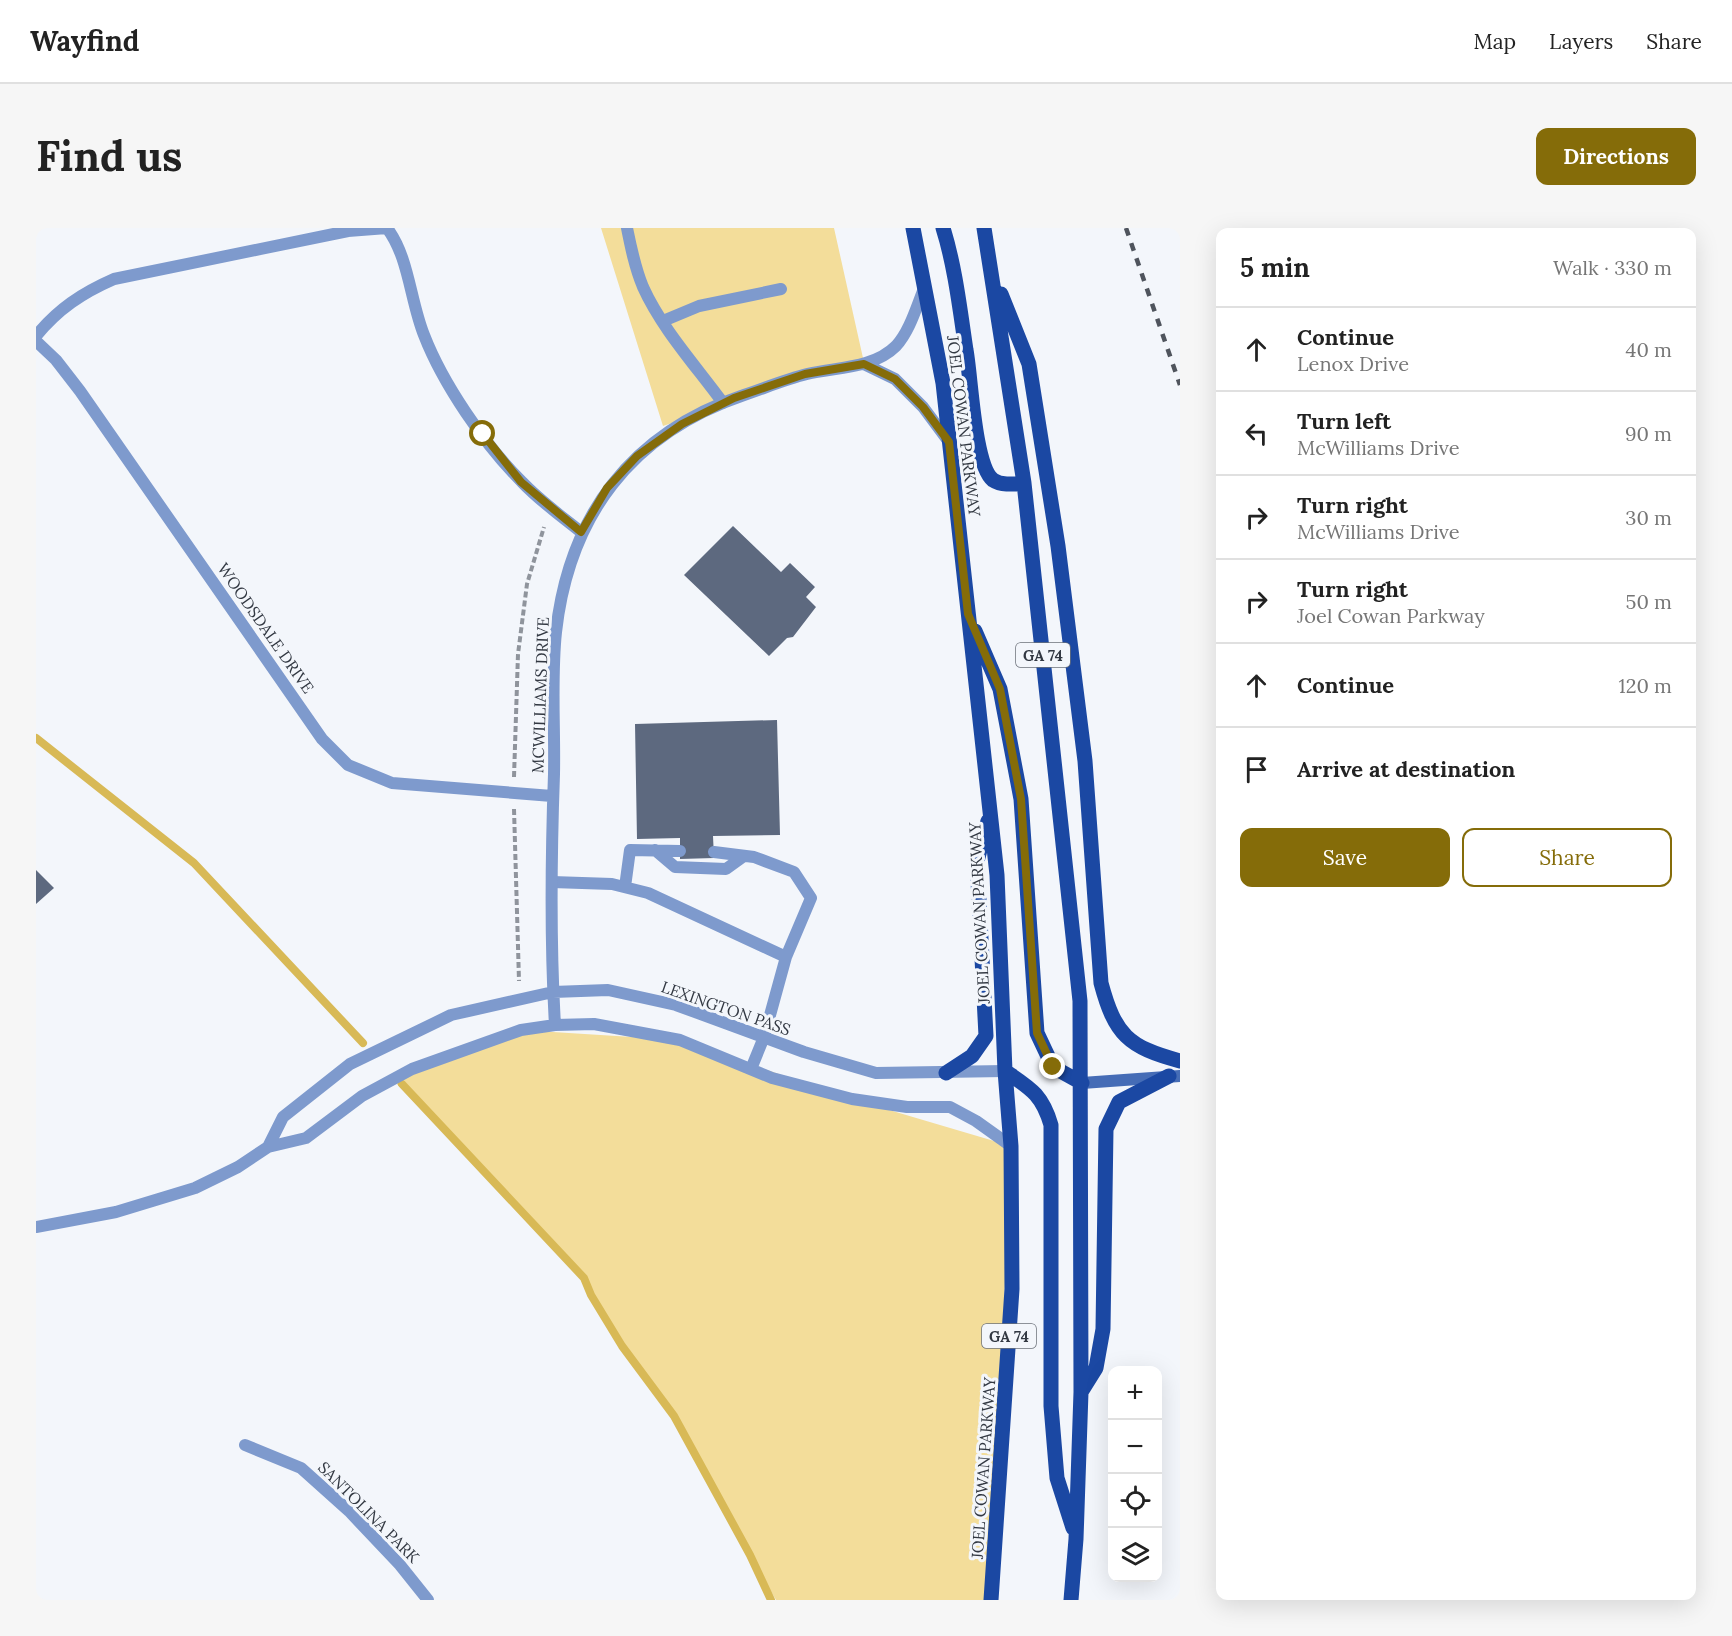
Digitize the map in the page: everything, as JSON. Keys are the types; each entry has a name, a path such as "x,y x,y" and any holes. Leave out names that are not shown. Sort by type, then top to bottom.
{"main road":[{"name":"JOEL COWAN PARKWAY","path":"913,228 943,383 997,875 1005,1071 1011,1146 1012,1289 991,1600"},
{"path":"943,228 967,352 974,418 984,466 993,480 1006,484 1024,483"},
{"name":"GA 74","path":"984,228 1024,483 1080,1000 1081,1392 1076,1539 1071,1600"},
{"path":"991,270 1029,364 1058,546 1085,761 1101,983 1110,1016 1133,1044 1180,1061"},
{"path":"968,614 1000,689 1021,799 1037,1033 1053,1067 1082,1083"},
{"path":"946,1074 972,1056 986,1036 977,861 991,813"},
{"path":"1005,1071 1031,1089 1045,1104 1051,1125 1051,1406 1057,1478 1076,1539"},
{"path":"1081,1392 1096,1368 1103,1329 1106,1128 1119,1102 1174,1076"}],"street":[{"path":"36,336 61,309 83,293 114,279 314,238 387,228 398,243 424,334 439,368 483,434 521,482 581,532"},
{"path":"627,228 633,259 644,288 663,321 723,403"},
{"name":"MCWILLIAMS DRIVE","path":"555,1025 552,796 556,634 564,577 581,532 607,488 637,456 682,424 723,403 805,374 864,364 896,346 925,286"},
{"path":"663,321 699,306 781,289"},
{"name":"WOODSDALE DRIVE","path":"36,341 56,360 80,391 322,739 348,765 392,783 552,796"},
{"path":"864,364 895,379 923,407 949,442"},
{"path":"625,887 630,850 680,851"},
{"path":"656,850 675,867 726,869 744,856"},
{"path":"714,852 754,857 794,872 811,898 786,957 764,1037 750,1069"},
{"path":"552,882 625,887 648,892 786,957"},
{"name":"LEXINGTON PASS","path":"268,1147 283,1117 350,1064 451,1015 553,992 608,990 676,1005 764,1037 876,1073 946,1074 1005,1071"},
{"name":"LEXINGTON PASS","path":"36,1225 116,1212 195,1188 238,1167 268,1147 306,1138 362,1096 412,1068 521,1030 555,1025 594,1024 681,1040 772,1078 852,1099 907,1107 950,1107 976,1120 1011,1146"},
{"path":"1082,1083 1174,1076"},
{"name":"SANTOLINA PARK","path":"245,1445 301,1468 348,1511 400,1564 428,1600"}],"path":[{"path":"520,998 514,860 518,654 527,584 550,507"}],"shaded area":[{"path":"601,228 834,228 863,358 663,426"},
{"path":"521,1030 680,1040 852,1099 1011,1146 991,1600 776,1600 656,1392 573,1266 392,1079"}],"building":[{"path":"733,526 781,572 790,563 815,587 806,597 816,607 793,637 787,638 769,656 684,575"},
{"path":"777,720 780,835 713,836 714,858 680,859 680,838 637,839 635,724"},
{"path":"36,870 54,888 36,904"}],"waterway":[{"path":"36,738 194,863 363,1043"},
{"path":"402,1084 584,1278 591,1295 622,1346 674,1416 750,1555 771,1600"}],"railway":[{"path":"1126,228 1180,385"}],"route":[{"path":"483,434 521,482 581,532 607,488 637,456 682,424 734,398 805,374 864,364 895,379 923,407 949,442 968,614 1000,689 1021,799 1037,1033 1053,1067"}]}
